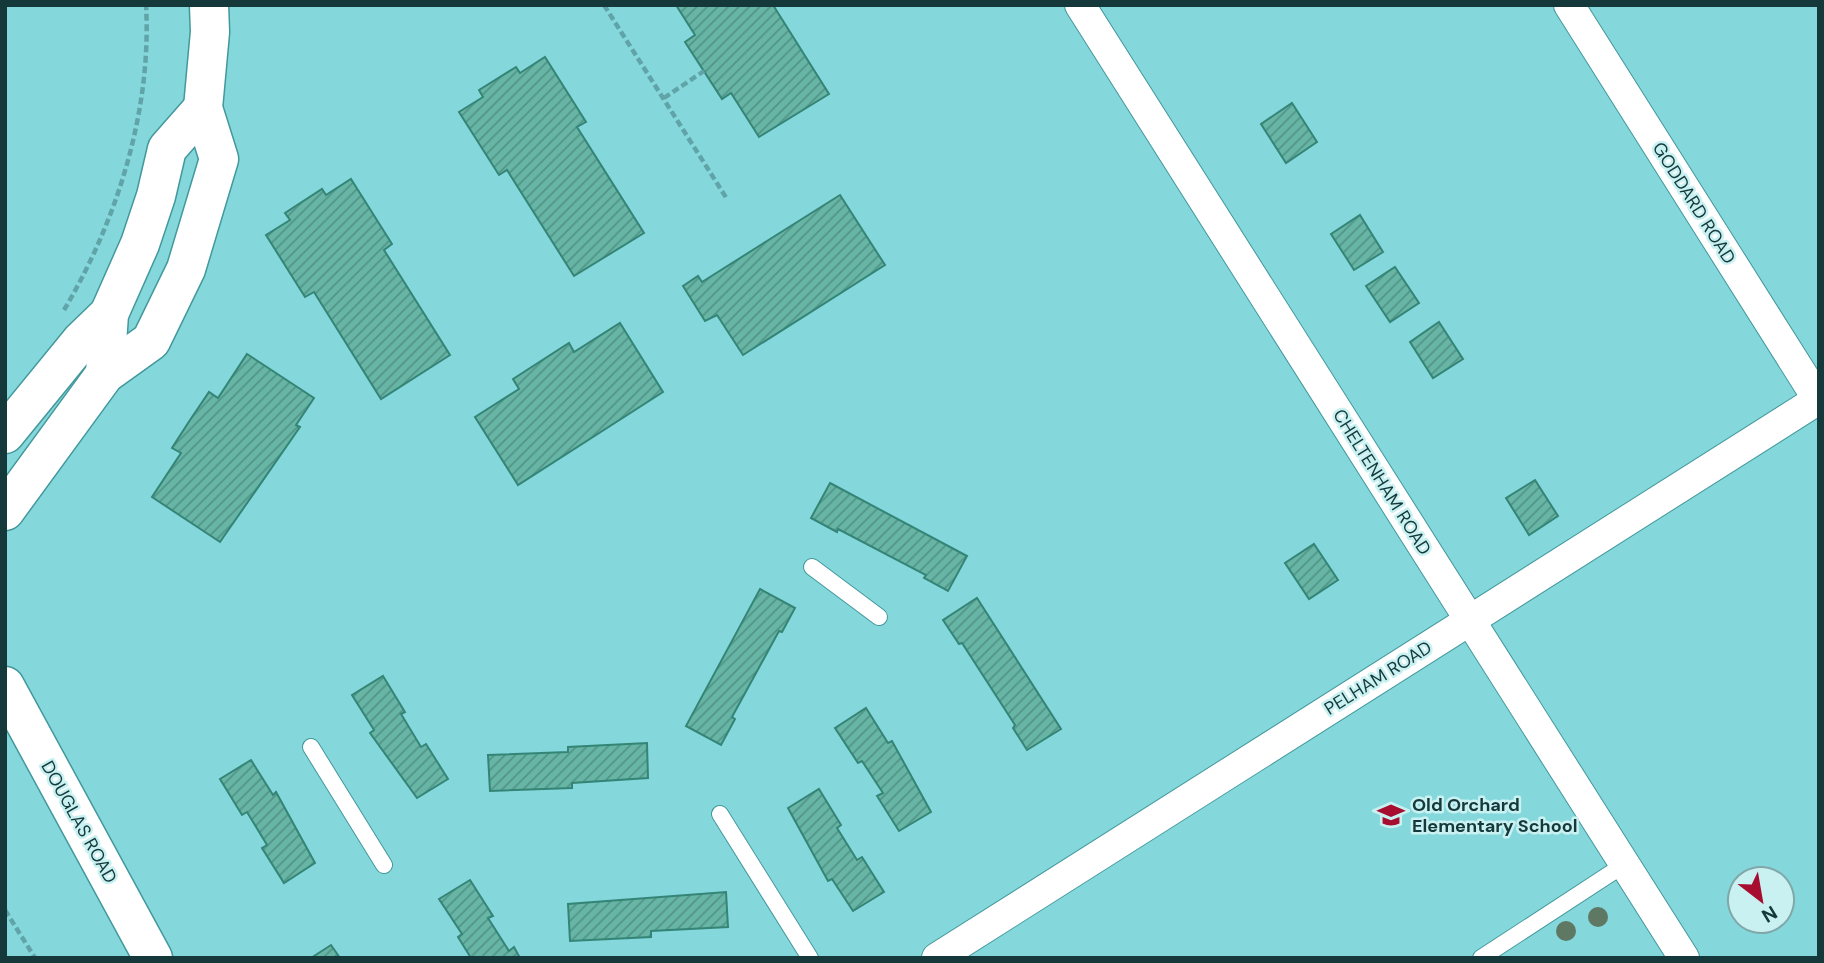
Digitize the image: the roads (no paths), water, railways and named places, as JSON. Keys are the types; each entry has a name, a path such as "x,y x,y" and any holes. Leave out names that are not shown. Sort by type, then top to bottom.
{"street":[{"path":"5,511 105,374 151,341 186,269 219,159 203,108 211,32 209,5"},
{"name":"CHELTENHAM ROAD","path":"1080,5 1684,958"},
{"name":"GODDARD ROAD","path":"1569,5 1818,400"},
{"path":"105,374 109,314 144,232 167,149 203,108"},
{"path":"5,434 81,341 109,314"},
{"name":"PELHAM ROAD","path":"937,958 1818,400"},
{"name":"DOUGLAS ROAD","path":"5,686 153,958"}],"lane":[{"path":"813,568 879,617"},
{"path":"311,747 384,865"},
{"path":"720,814 810,958"},
{"path":"1481,958 1625,864"}],"place":[{"name":"Old Orchard Elementary School","path":"1391,815"}]}
